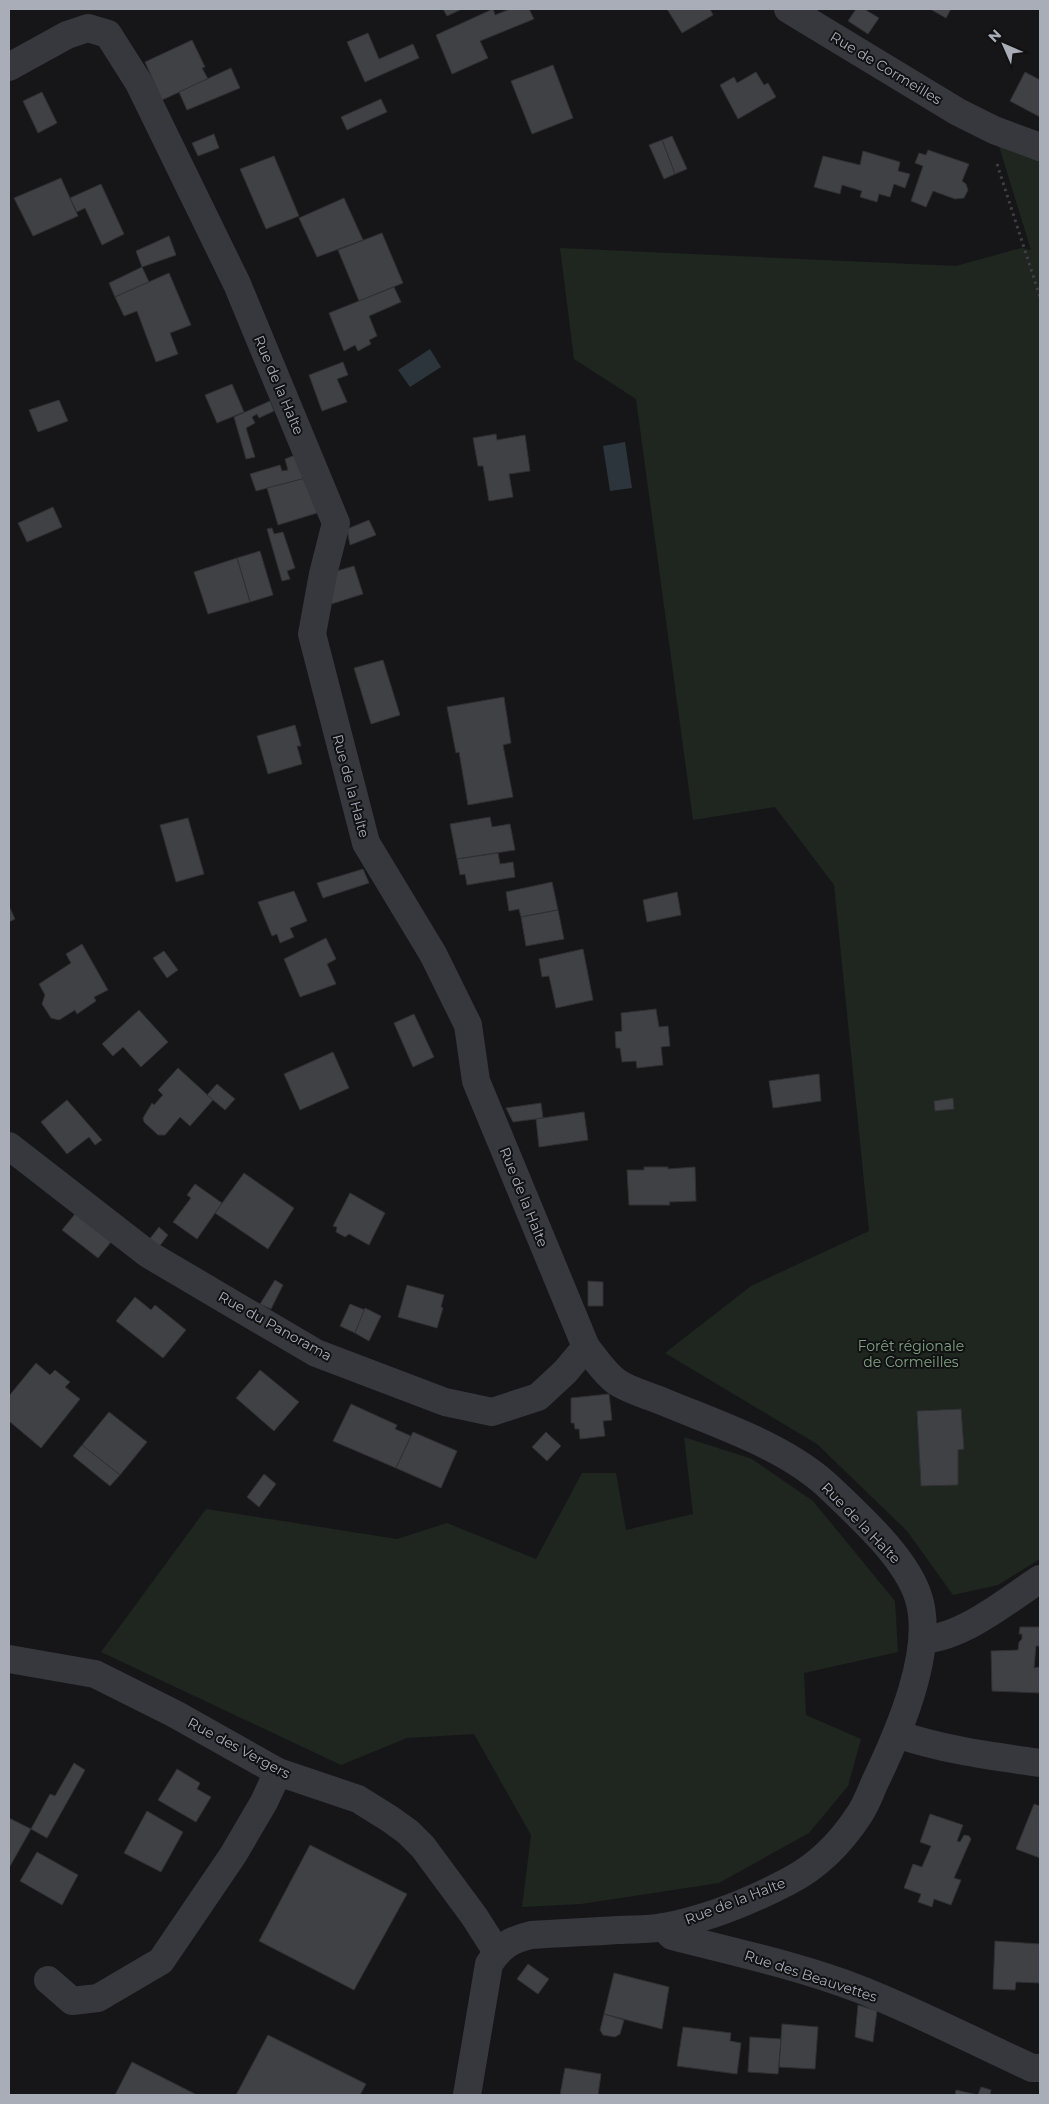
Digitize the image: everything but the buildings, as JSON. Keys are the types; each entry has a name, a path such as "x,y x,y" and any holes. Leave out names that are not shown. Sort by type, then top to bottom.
{"street":[{"name":"Rue de Cormeilles","path":"788,9 958,112 984,125 1040,147"},
{"name":"Rue de la Halte","path":"9,66 74,33 88,28 108,34 139,83 237,284 336,523 323,574 312,634 366,842 433,954 468,1025 476,1081 586,1347 616,1382 732,1430 789,1458 829,1487 876,1535 901,1564 918,1595 922,1616 923,1640 917,1670 897,1734 860,1813 823,1858 791,1880 752,1898 707,1915 663,1927 531,1935 514,1939 498,1952 489,1964 467,2095"},
{"name":"Rue du Panorama","path":"9,1146 148,1254 308,1348 445,1402 492,1412 538,1397 565,1372 586,1347"},
{"path":"923,1640 939,1638 961,1630 1040,1579"},
{"name":"Rue des Vergers","path":"9,1659 95,1674 175,1714 278,1772 358,1799 408,1832 423,1847 498,1952"},
{"path":"897,1734 938,1746 1040,1763"},
{"path":"48,1980 72,2001 98,1998 161,1961 233,1855 264,1802 278,1772"},
{"name":"Rue des Beauvettes","path":"663,1927 672,1936 786,1966 858,1989 927,2018 1032,2068 1040,2068"}],"path":[{"path":"984,125 1040,297"}],"green space":[{"name":"Forêt régionale de Cormeilles","path":"994,130 1040,147 1040,1559 998,1585 953,1595 907,1531 817,1444 665,1353 751,1286 869,1231 834,885 775,807 693,820 636,399 574,359 560,248 956,266 1021,248 1031,250"},
{"path":"684,1437 752,1459 813,1501 895,1601 898,1652 804,1673 806,1715 861,1739 848,1786 809,1833 719,1883 581,1904 522,1907 531,1835 474,1734 407,1738 341,1765 101,1652 206,1509 397,1539 447,1523 536,1559 582,1473 616,1473 626,1530 693,1514"}],"shaded area":[{"path":"430,349 441,367 410,387 398,370"},
{"path":"625,442 632,488 610,491 603,446"}]}
